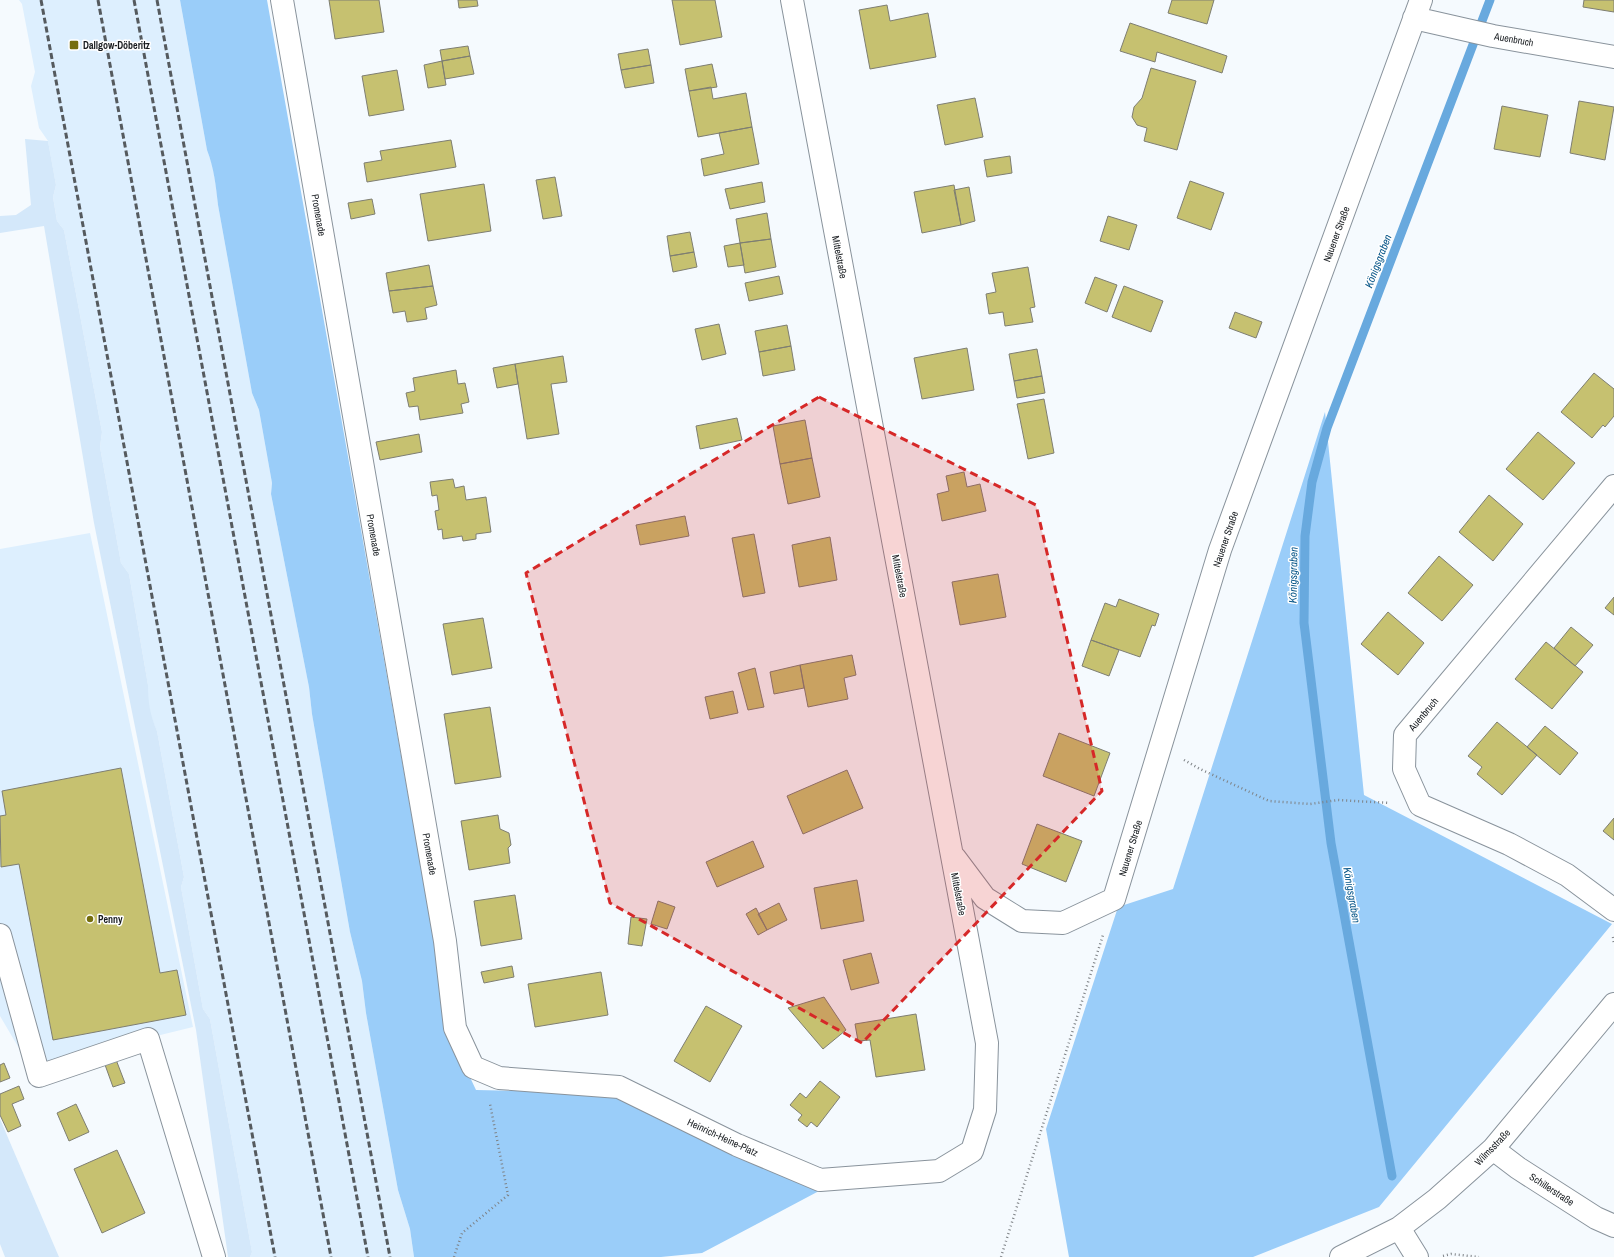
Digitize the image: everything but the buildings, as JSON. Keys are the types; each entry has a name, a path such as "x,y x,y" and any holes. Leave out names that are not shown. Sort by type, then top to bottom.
{"street":[{"name":"Promenade","path":"282,0 445,941 455,1028 472,1067"},
{"name":"Mittelstraße","path":"792,0 987,1042 985,1110 972,1151"},
{"name":"Auenbruch","path":"1418,9 1462,29 1493,36 1614,57"},
{"name":"Nauener Straße","path":"1114,898 1220,550 1418,9"},
{"name":"Auenbruch","path":"1420,805 1404,769 1405,735 1614,486"},
{"path":"1420,805 1509,844 1567,875 1614,910"},
{"path":"952,854 985,898 1022,921 1064,923 1114,898"},
{"path":"0,935 39,1076 148,1039 214,1257"},
{"name":"Wilmsstraße","path":"1340,1257 1399,1228 1437,1199 1493,1150 1614,1004"},
{"name":"Heinrich-Heine-Platz","path":"472,1067 499,1078 619,1087 737,1145 820,1180 939,1171 972,1151"},
{"name":"Schillerstraße","path":"1493,1150 1518,1168 1596,1218 1613,1223"},
{"path":"1399,1228 1417,1257"}],"path":[{"path":"1161,747 1200,769 1269,801 1310,804 1338,800 1420,805"},
{"path":"1001,1257 1114,898"},
{"path":"454,1257 462,1232 508,1195 488,1095 472,1067"},
{"path":"1440,1257 1451,1254 1479,1257"}],"highlighted area":[{"path":"819,397 1036,505 1102,791 862,1043 610,903 526,573"}],"shaded area":[{"path":"19,0 180,0 207,150 212,164 252,393 259,410 272,483 271,494 309,687 312,714 350,932 362,981 366,1013 398,1190 410,1229 414,1257 250,1257 252,1252 210,1019 203,1009 181,887 184,877 157,731 151,719 148,701 148,685 129,574 121,563 100,447 102,432 64,230 57,221 53,197 56,185 48,141 39,128 31,86 35,72 22,4"},
{"path":"180,0 267,0 451,1037 476,1090 615,1093 819,1191 702,1253 661,1257 414,1257 410,1229 398,1190 366,1013 362,981 350,932 312,714 309,687 271,494 272,483 259,410 252,393 214,177 207,150"},
{"path":"25,139 48,141 56,185 53,197 57,221 64,230 102,432 100,447 121,563 129,574 148,685 148,697 157,731 184,877 181,887 203,1009 210,1019 252,1252 250,1257 228,1257 196,1030 94,523 44,226 0,233 0,216 16,215 31,205"},
{"path":"1325,412 1364,795 1612,924 1379,1207 1253,1257 1069,1257 1046,1129 1118,907 1173,889"},
{"path":"90,533 193,1027 30,1067 0,1016 0,549"},
{"path":"0,1119 59,1257 5,1257 0,1244"}],"waterway":[{"name":"Königsgraben","path":"1392,1176 1331,843 1304,623 1305,536 1312,482 1327,428 1490,0"}],"railway":[{"path":"41,0 275,1257"},
{"path":"98,0 331,1257"},
{"path":"134,0 368,1257"},
{"path":"157,0 390,1257"}],"place":[{"name":"Dallgow-Döberitz","path":"74,45"},
{"name":"Penny","path":"90,919"}]}
